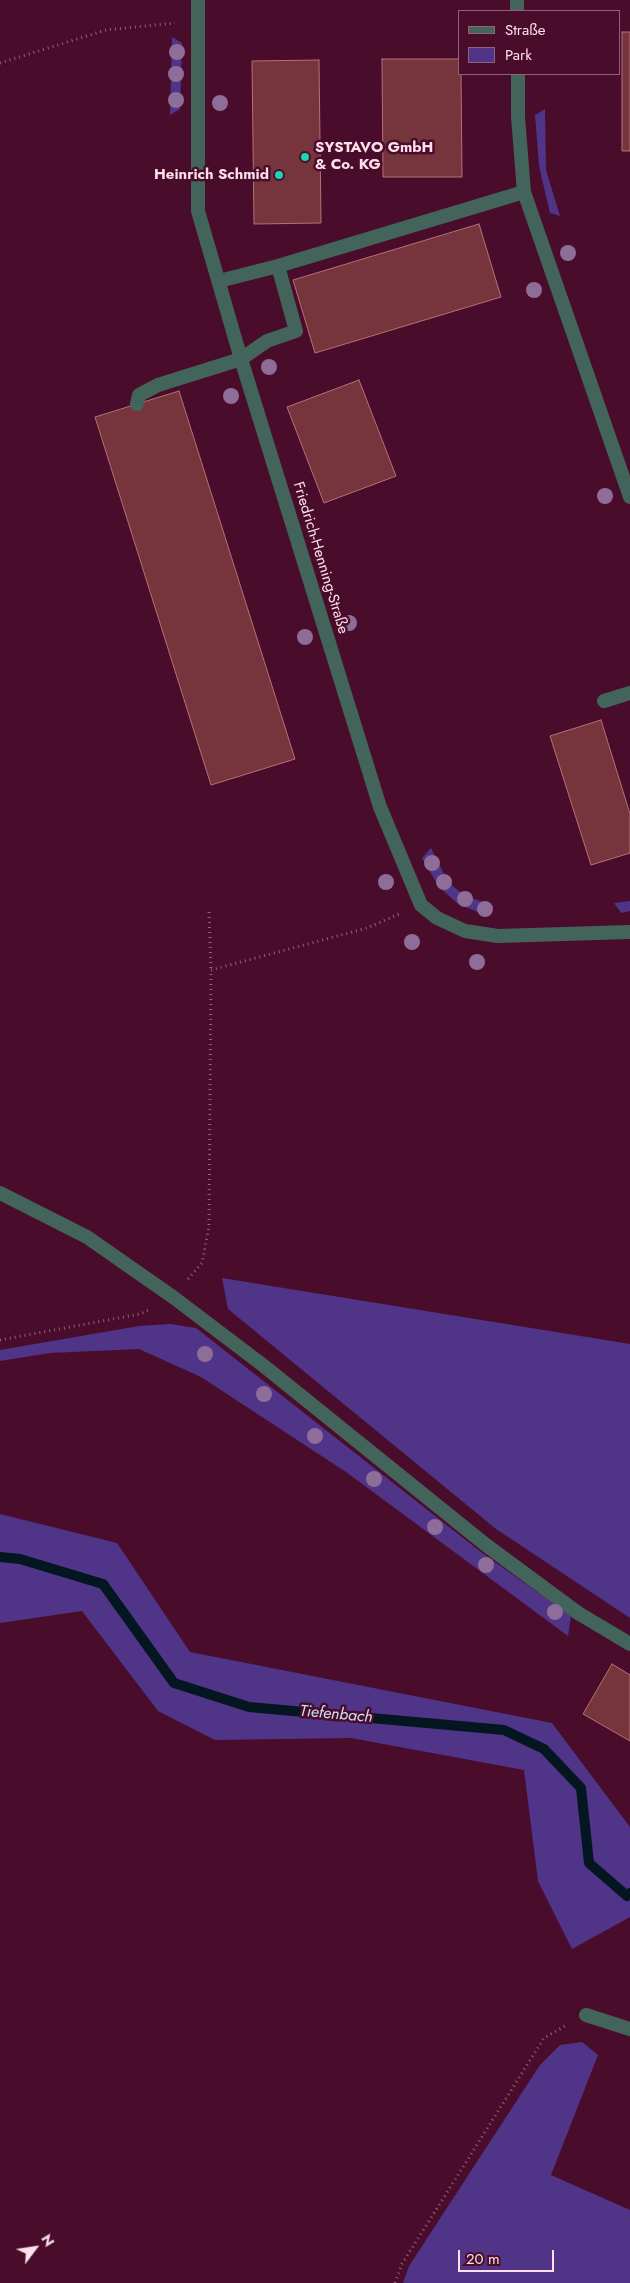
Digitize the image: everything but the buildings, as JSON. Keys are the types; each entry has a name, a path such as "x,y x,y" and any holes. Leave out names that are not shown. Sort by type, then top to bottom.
{"street":[{"name":"Friedrich-Henning-Straße","path":"198,0 198,211 241,359 380,807 420,905"},
{"path":"518,75 518,116 524,192 630,497"},
{"path":"219,281 278,266 524,192"},
{"path":"137,404 139,395 158,385 241,359 267,342 296,332 278,266"},
{"path":"604,701 630,693"},
{"path":"420,905 437,918 465,931 498,936 630,932"},
{"path":"0,1193 87,1237 173,1297 264,1366 479,1539 578,1613 630,1644"},
{"path":"586,2015 630,2029"}],"path":[{"path":"0,63 106,30 164,23 198,24"},
{"path":"211,970 367,928 420,905"},
{"path":"0,1340 140,1314 173,1297 202,1263 208,1226 211,970 209,912"},
{"path":"395,2283 402,2264 544,2038 586,2015"}],"green space":[{"path":"172,37 182,43 180,109 170,115"},
{"path":"545,109 546,170 560,216 550,213 539,166 535,115"},
{"path":"431,848 447,880 455,888 464,895 493,906 488,916 458,904 439,887 422,858"},
{"path":"630,901 630,911 621,913 614,903"},
{"path":"222,1278 630,1344 630,1618 496,1529 228,1309"},
{"path":"170,1324 196,1328 481,1552 571,1616 568,1636 346,1472 201,1377 139,1349 50,1353 0,1361 0,1350 139,1326"},
{"path":"0,1514 117,1543 190,1652 552,1723 630,1827 630,1917 572,1949 538,1881 524,1770 351,1738 215,1740 158,1711 82,1611 0,1623"},
{"path":"582,2042 598,2055 551,2175 630,2210 630,2283 403,2283 409,2266 540,2065 560,2045"}],"waterway":[{"name":"Tiefenbach","path":"0,1557 20,1559 103,1584 174,1683 249,1707 504,1730 544,1749 581,1788 589,1863 627,1896 630,1893"}],"place":[{"name":"SYSTAVO GmbH & Co. KG","path":"305,157"},
{"name":"Heinrich Schmid","path":"279,175"}]}
